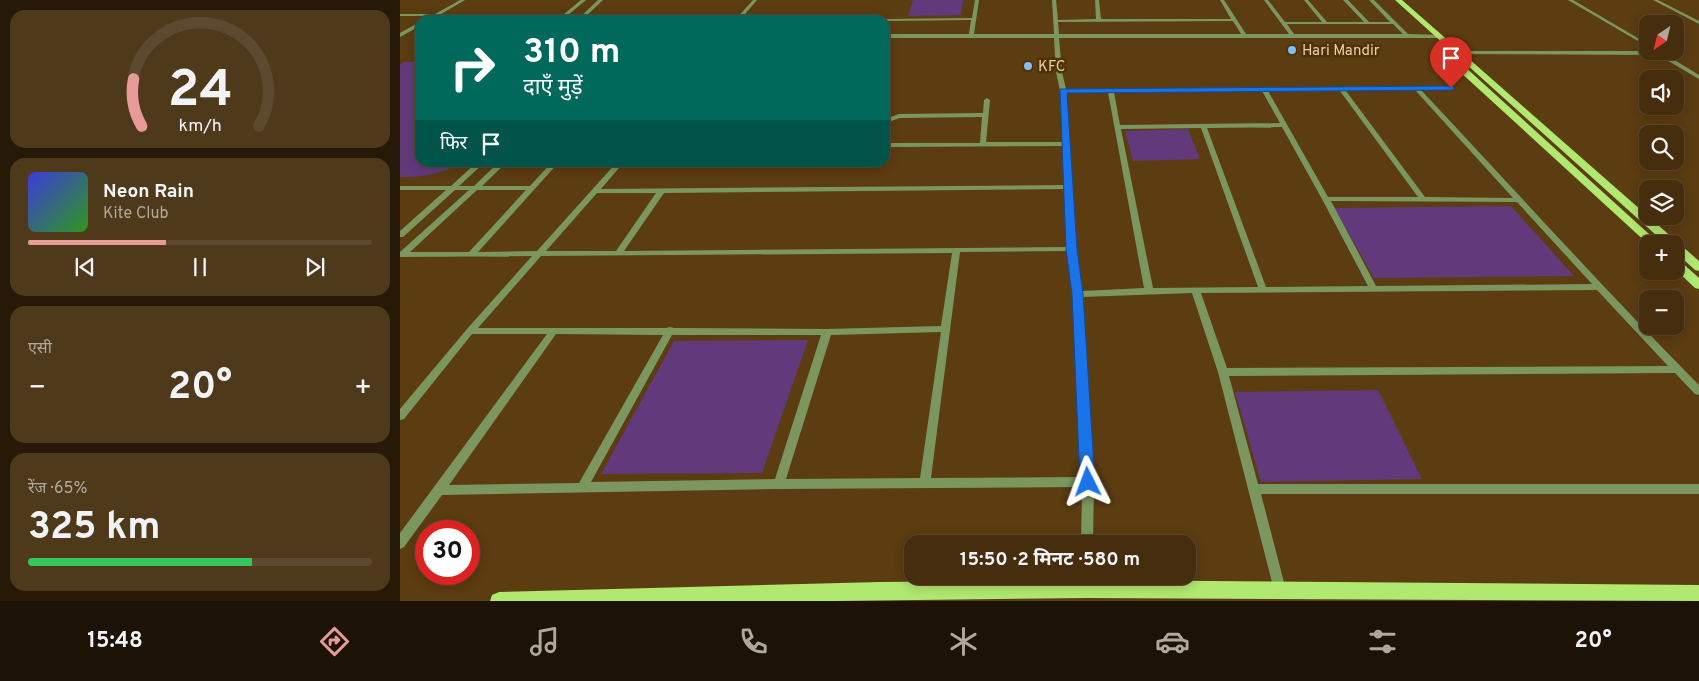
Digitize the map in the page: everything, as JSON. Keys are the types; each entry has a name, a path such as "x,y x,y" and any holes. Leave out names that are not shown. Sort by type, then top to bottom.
{"main road":[{"path":"1388,0 1644,235"},
{"path":"1398,0 1663,235"},
{"path":"1684,254 1699,267"},
{"path":"1684,271 1699,285"},
{"path":"499,601 902,596 1047,585"},
{"path":"1159,585 1280,590 1699,594"}],"street":[{"path":"435,15 463,0"},
{"path":"565,15 584,0"},
{"path":"585,15 602,0"},
{"path":"742,15 755,0"},
{"path":"970,35 977,0"},
{"path":"1054,0 1059,72 1063,91 1072,249 1078,294 1088,482 1087,535"},
{"path":"1097,0 1100,21"},
{"path":"1222,0 1244,36"},
{"path":"1266,0 1293,36"},
{"path":"1306,0 1326,23"},
{"path":"1345,0 1368,24"},
{"path":"1371,0 1406,35"},
{"path":"1570,0 1639,41"},
{"path":"1654,0 1699,23"},
{"path":"400,16 415,16"},
{"path":"890,20 973,20"},
{"path":"1056,21 1233,20"},
{"path":"1284,23 1395,24"},
{"path":"400,35 415,27"},
{"path":"890,36 1439,36"},
{"path":"1458,53 1639,52"},
{"path":"1670,60 1699,77"},
{"path":"1063,91 1451,88"},
{"path":"1342,89 1423,199"},
{"path":"1416,89 1699,392"},
{"path":"1264,90 1326,199 1373,288"},
{"path":"1111,92 1149,290"},
{"path":"983,144 987,100"},
{"path":"890,119 899,116 986,115"},
{"path":"1117,127 1284,125"},
{"path":"1203,126 1263,290"},
{"path":"890,145 1066,144"},
{"path":"400,235 477,167"},
{"path":"401,256 498,167"},
{"path":"472,254 552,167"},
{"path":"400,416 470,331 617,167"},
{"path":"596,191 1069,187"},
{"path":"400,188 533,188"},
{"path":"620,251 661,191"},
{"path":"1326,199 1521,200"},
{"path":"401,256 620,251 1072,249"},
{"path":"925,484 956,250"},
{"path":"1078,294 1149,290 1600,287"},
{"path":"1196,291 1223,372 1280,590"},
{"path":"470,331 670,330 827,332 945,329"},
{"path":"582,488 670,330"},
{"path":"400,543 554,331"},
{"path":"778,484 827,332"},
{"path":"1223,372 1677,369"},
{"path":"438,490 778,484 1088,482"},
{"path":"1254,489 1699,489"}],"shaded area":[{"path":"913,0 963,0 961,15 908,16"},
{"path":"404,62 415,62 415,167 452,167 446,170 422,176 400,177 400,65"},
{"path":"1188,129 1200,159 1133,161 1125,131"},
{"path":"1511,206 1574,276 1374,278 1334,208"},
{"path":"808,340 762,473 601,474 674,341"},
{"path":"1378,390 1422,479 1261,482 1235,392"}],"place":[{"name":"Hari Mandir","path":"1292,50"},
{"name":"KFC","path":"1028,66"}],"route":[{"path":"1088,482 1078,294 1072,249 1063,91 1451,88"}]}
